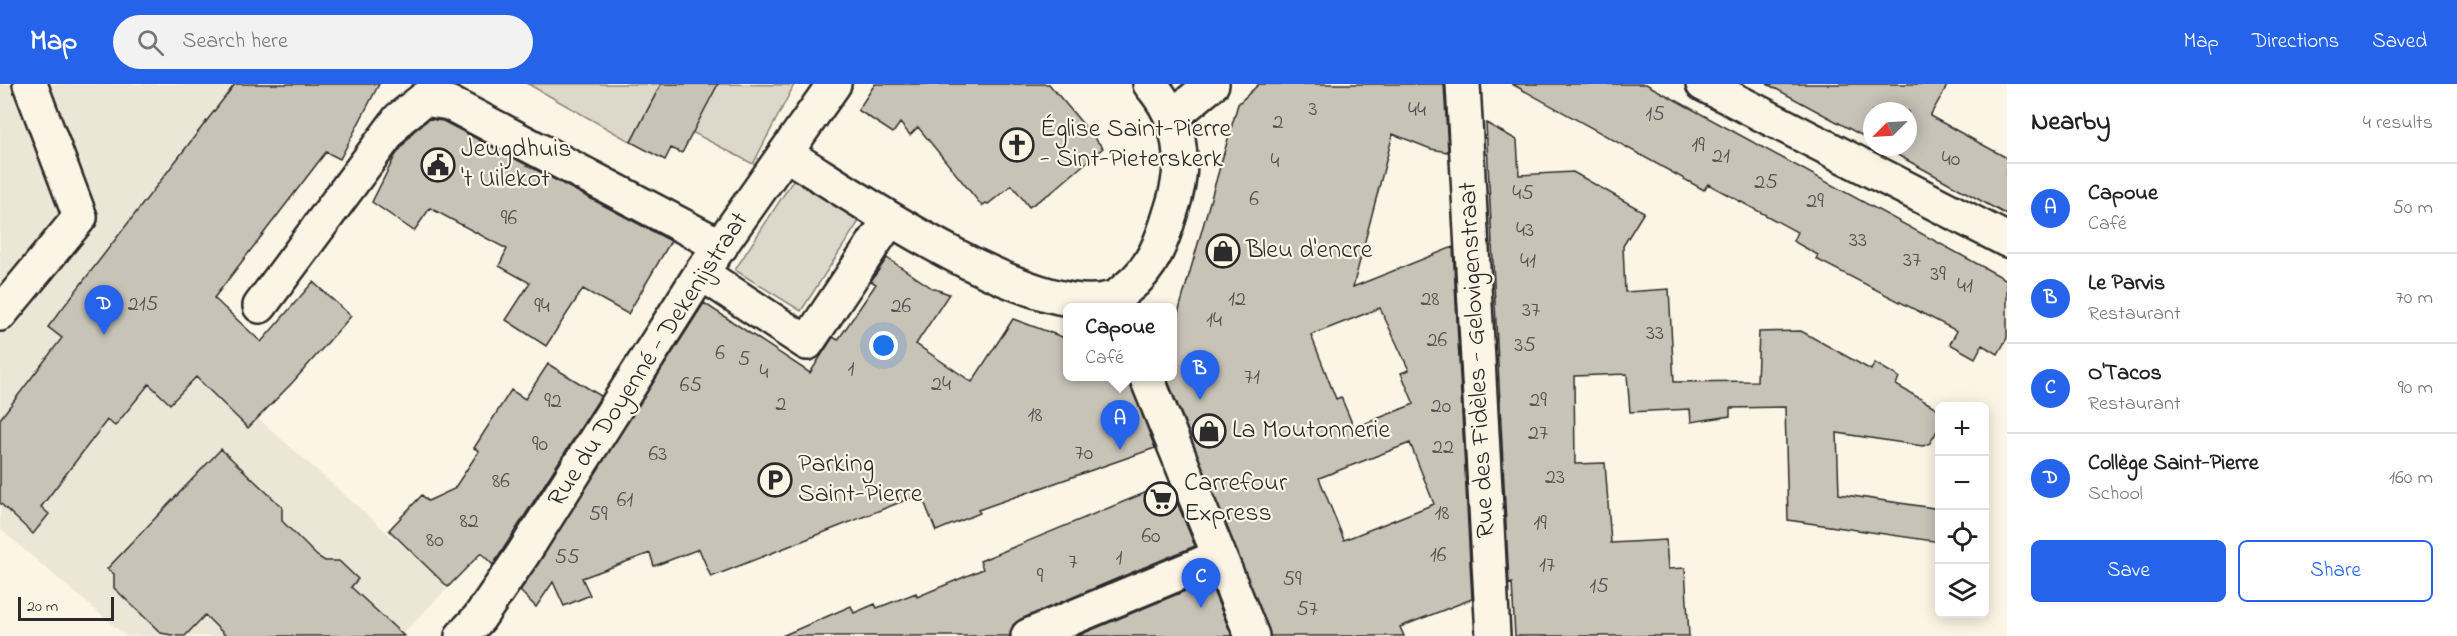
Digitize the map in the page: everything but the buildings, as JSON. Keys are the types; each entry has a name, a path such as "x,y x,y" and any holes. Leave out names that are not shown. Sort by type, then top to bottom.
{"street":[{"path":"0,314 80,217 30,84"},
{"name":"Rue du Doyenné - Dekenijstraat","path":"462,636 479,618 523,554 701,273 834,84"},
{"path":"786,154 890,219 991,273 1045,294 1081,302 1116,303 1142,276 1160,247 1176,196 1181,152 1173,116 1150,84"},
{"path":"1173,116 1212,84"},
{"name":"Rue des Fidèles - Gelovigenstraat","path":"1463,84 1493,636"},
{"path":"1703,84 2007,240"},
{"path":"260,306 399,119 424,99 449,103 720,246"},
{"path":"701,273 807,343 890,219"},
{"path":"1148,381 1252,636"},
{"path":"1028,636 1218,557"}],"shaded area":[{"path":"0,84 292,84 181,271 236,399 449,587 400,636 126,636 0,529"},
{"path":"528,84 661,84 631,142"},
{"path":"718,84 794,85 753,164 690,131"},
{"path":"810,154 876,195 801,311 735,270"}],"place":[{"name":"Église Saint-Pierre - Sint-Pieterskerk","path":"1017,145"},
{"name":"Jeugdhuis 't Uilekot","path":"438,165"},
{"name":"Bleu d'encre","path":"1223,251"},
{"name":"Collège Saint-Pierre","path":"104,335"},
{"name":"Le Parvis","path":"1200,400"},
{"name":"La Moutonnerie","path":"1209,431"},
{"name":"Capoue","path":"1120,450"},
{"name":"Parking Saint-Pierre","path":"775,480"},
{"name":"Carrefour Express","path":"1161,499"},
{"name":"O'Tacos","path":"1201,608"}]}
